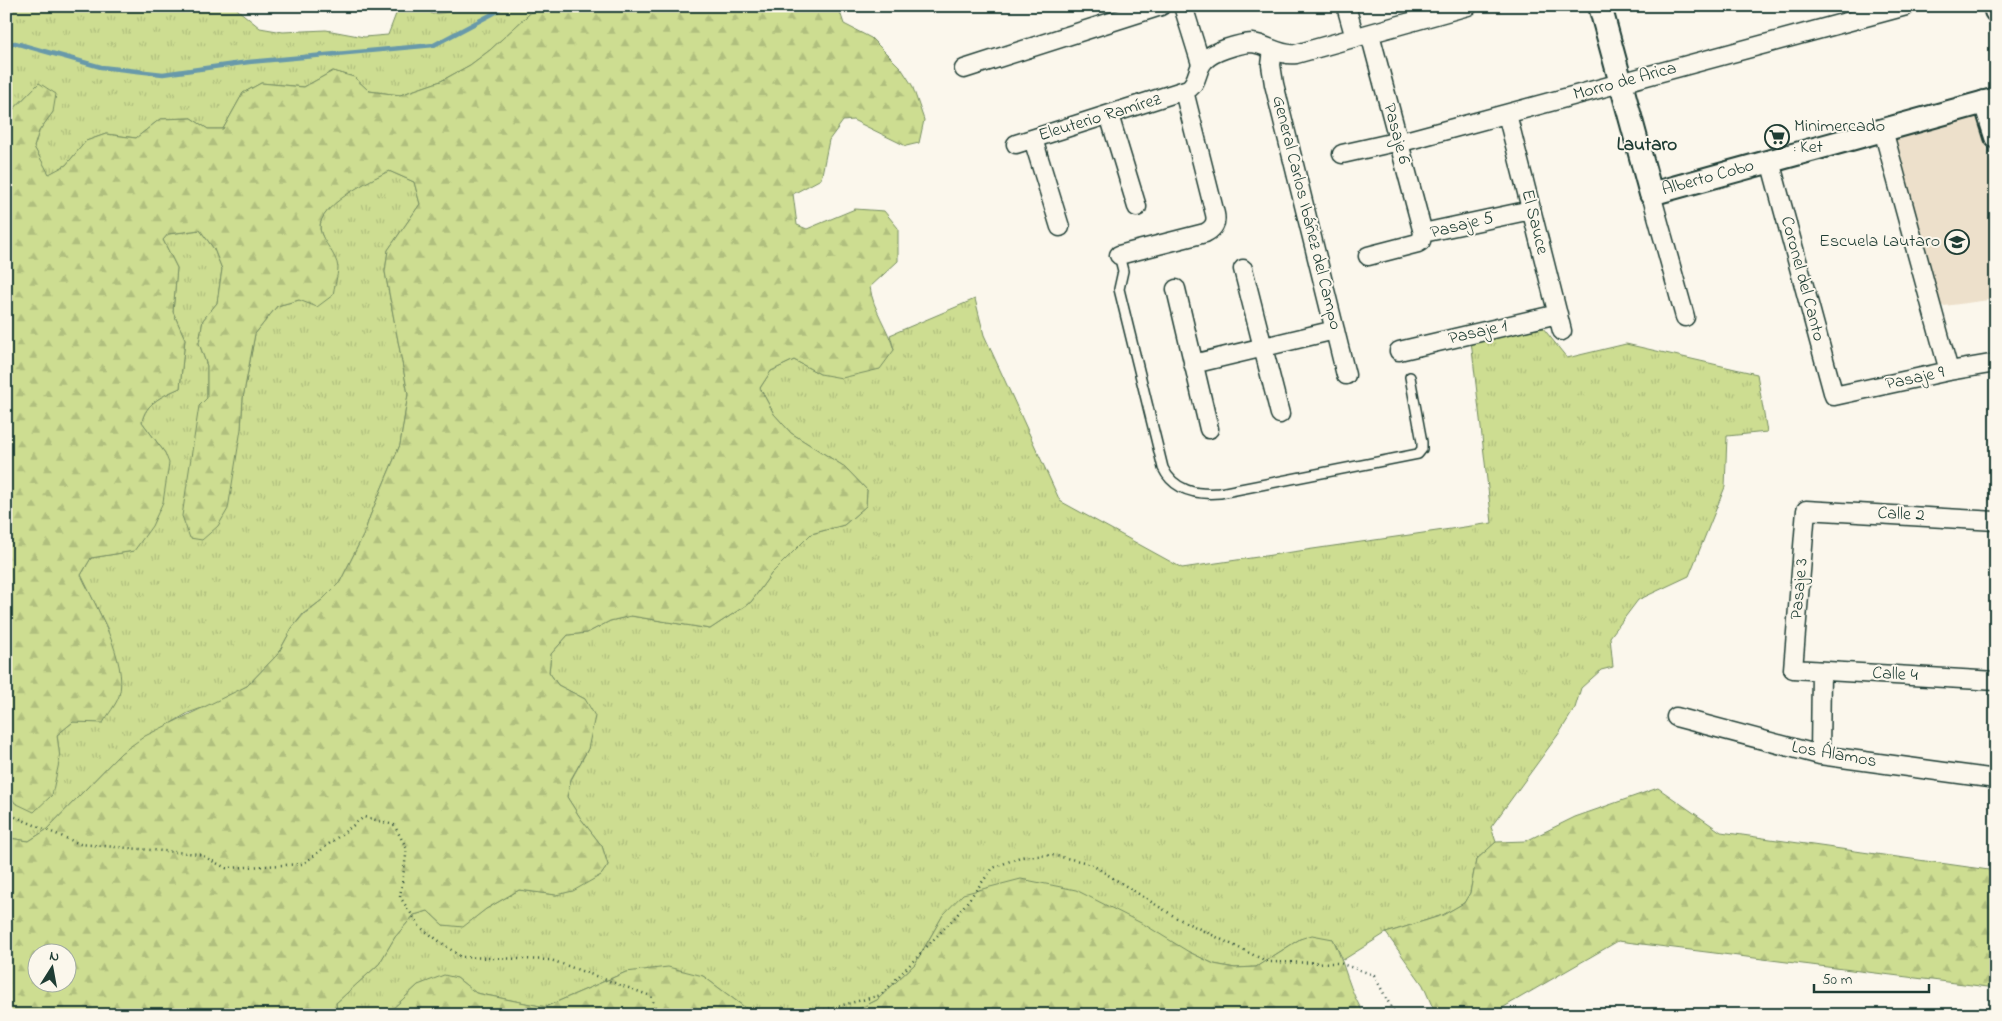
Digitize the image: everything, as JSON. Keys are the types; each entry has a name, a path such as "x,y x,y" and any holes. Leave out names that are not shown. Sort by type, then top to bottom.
{"street":[{"path":"964,69 1161,6"},
{"path":"1183,6 1201,64 1209,56 1240,44 1251,43 1284,54 1296,54 1468,6"},
{"path":"1346,6 1363,36"},
{"path":"1600,6 1685,317"},
{"name":"Morro de Arica","path":"1342,154 1398,143 1906,6"},
{"path":"1995,6 1996,11"},
{"name":"Pasaje 6","path":"1363,36 1398,143 1423,233"},
{"name":"General Carlos Ibáñez del Campo","path":"1272,50 1271,64 1274,84 1346,375"},
{"name":"Eleuterio Ramírez","path":"1060,227 1025,141 1184,91 1196,82 1201,64"},
{"name":"Eleuterio Ramírez","path":"1119,255 1205,233 1210,230 1215,222 1215,214 1184,91"},
{"path":"1990,100 1996,137"},
{"name":"Alberto Cobo","path":"1651,194 1990,100"},
{"name":"El Sauce","path":"1507,114 1560,323"},
{"path":"1109,115 1137,208"},
{"path":"1883,130 1949,371"},
{"name":"Coronel del Canto","path":"1770,162 1834,396"},
{"name":"Pasaje 5","path":"1368,256 1418,243 1421,241 1423,233 1531,210"},
{"path":"1243,269 1280,414"},
{"path":"1176,290 1209,429"},
{"name":"Pasaje 1","path":"1399,351 1560,323"},
{"path":"1194,364 1335,330"},
{"name":"Pasaje 9","path":"1834,396 1949,371 1996,363"},
{"name":"Calle 2","path":"1806,510 1996,521"},
{"name":"Pasaje 3","path":"1793,669 1806,510"},
{"name":"Calle 4","path":"1793,669 1996,681"},
{"path":"1820,755 1821,670"},
{"name":"Los Álamos","path":"1676,717 1820,755 1996,779"}],"lane":[{"path":"1119,255 1122,270 1120,289 1163,468 1171,482 1185,490 1200,494 1220,493 1418,454 1422,449 1422,442 1410,377"}],"path":[{"path":"6,813 80,844 199,854 226,868 303,864 364,817 394,826 407,849 400,897 420,927 461,956 551,960 642,992 651,996 658,1015"},
{"path":"805,1015 881,995 957,915 993,868 1020,857 1052,855 1089,863 1177,918 1268,962 1338,964 1374,975 1392,1009 1398,1015"}],"shaded area":[{"name":"Escuela Lautaro","path":"1978,111 1996,184 1996,299 1937,307 1891,134"}],"green space":[{"path":"6,6 236,6 238,10 260,28 283,32 326,30 364,37 388,35 399,6 424,6 432,14 449,12 455,6 538,6 490,50 470,65 441,81 400,95 369,91 354,77 333,71 304,87 261,83 243,93 223,129 208,129 191,118 160,119 136,138 106,134 86,141 66,165 49,175 34,147 39,131 53,112 39,83 6,117"},
{"path":"538,6 838,6 844,24 871,38 901,68 912,85 924,120 919,143 906,146 853,120 843,121 829,140 821,179 793,194 797,225 807,229 855,209 884,211 898,228 898,261 870,287 874,303 894,350 880,369 842,378 820,374 794,360 771,371 760,388 774,414 791,433 845,467 867,490 866,506 844,525 811,534 771,574 751,602 710,629 631,616 610,621 587,633 568,635 551,654 549,672 558,685 585,699 595,716 588,749 571,779 567,797 602,846 608,865 601,875 573,891 556,895 519,890 486,909 463,927 443,925 428,911 414,915 395,937 379,964 336,1003 338,1015 6,1015 6,836 29,841 46,830 121,753 145,736 247,686 278,654 292,628 304,614 340,582 364,534 400,445 408,394 385,272 388,250 420,204 414,182 389,171 347,194 327,211 321,220 321,234 338,268 333,295 317,307 299,300 277,306 255,334 243,398 241,429 228,509 218,526 202,540 190,538 182,516 199,406 207,398 207,366 199,343 203,320 217,303 222,269 214,249 200,230 168,234 163,240 177,268 173,312 185,339 180,388 156,400 147,410 142,422 165,453 169,463 163,502 152,526 134,551 91,558 81,575 102,618 115,651 121,682 119,696 103,723 73,722 57,735 60,758 52,795 34,812 15,803 6,789 6,730 8,726 6,720 6,117 39,83 56,94 53,112 39,131 34,147 49,174 66,165 86,141 106,134 136,138 160,119 191,118 208,129 223,129 243,93 261,83 304,87 333,71 354,77 369,91 400,95 441,81 470,65 490,50"},
{"path":"389,171 414,182 420,204 388,250 385,272 408,394 400,445 364,534 340,582 322,600 303,614 292,628 278,654 247,686 213,704 188,713 121,753 46,830 29,841 9,838 6,836 6,789 15,803 60,758 57,735 73,722 103,722 108,630 81,575 91,558 134,551 165,453 142,422 144,415 151,405 180,388 185,339 173,312 177,268 163,240 168,234 200,230 214,249 222,269 217,303 203,320 199,343 207,366 207,398 241,429 243,398 255,334 277,306 299,300 338,267 320,228 322,219 327,211 336,202 359,186"},
{"path":"975,299 984,335 1060,501 1182,568 1492,523 1471,341 1543,328 1567,358 1626,344 1757,374 1767,432 1727,436 1725,487 1689,576 1638,600 1610,637 1613,667 1601,670 1581,688 1575,708 1560,732 1491,827 1496,842 1476,860 1470,893 1464,903 1443,915 1386,933 1343,960 1333,939 1300,939 1256,967 1235,968 1214,964 1189,952 943,915 915,964 877,1000 847,1015 755,1015 703,976 626,972 545,1007 476,993 457,978 418,985 386,1015 338,1015 336,1003 379,964 395,937 414,915 428,911 443,925 463,926 486,909 519,890 556,895 601,875 608,865 602,846 567,797 571,780 588,749 585,699 558,685 549,672 551,654 568,635 587,633 610,621 631,616 710,629 751,602 771,574 811,534 844,525 866,506 867,490 845,467 791,433 774,414 760,388 771,371 794,360 820,374 894,350 890,335"},
{"path":"1658,788 1721,832 1996,871 1996,988 1618,941 1490,1015 1436,1015 1423,985 1386,933 1443,915 1464,903 1470,893 1476,860 1496,842 1526,841 1575,817"},
{"path":"1021,879 1076,890 1145,925 1189,952 1214,964 1235,968 1256,967 1300,939 1312,935 1333,939 1355,997 1365,1015 847,1015 877,1000 915,964 943,915 963,894"},
{"path":"668,967 703,976 755,1015 386,1015 418,985 444,975 457,978 476,993 545,1007 626,972"}],"waterway":[{"path":"6,45 15,43 101,67 163,74 249,62 434,45 496,12 502,6"}],"place":[{"name":"Minimercado : Ket","path":"1777,137"},
{"name":"Escuela Lautaro","path":"1957,242"}],"district":[{"name":"Lautaro","path":"1647,145"}]}
